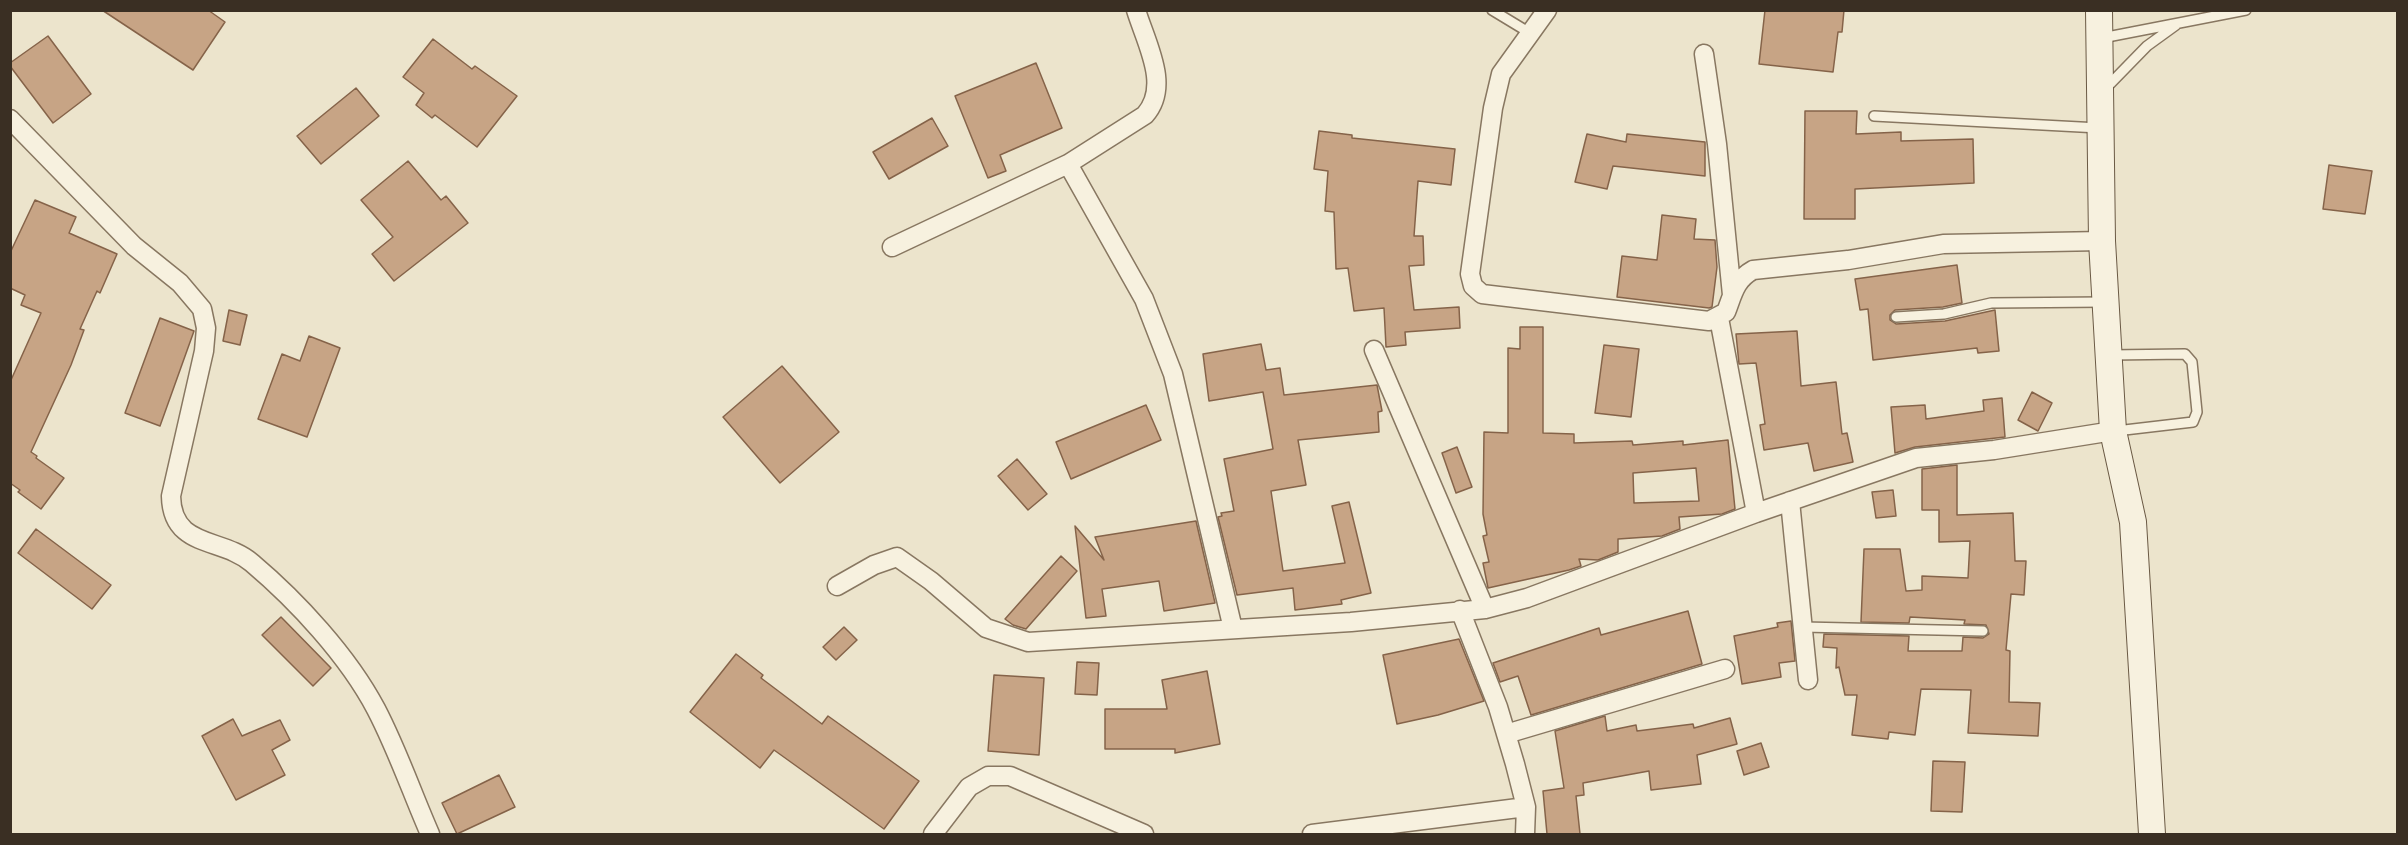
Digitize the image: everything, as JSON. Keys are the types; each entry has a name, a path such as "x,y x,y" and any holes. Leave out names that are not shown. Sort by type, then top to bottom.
{"street":[{"path":"892,247 1068,164 1145,115 1153,106 1158,84 1136,10"},
{"path":"1547,10 1501,74 1493,108 1470,274 1473,286 1482,294 1695,321 1719,318 1726,312 1736,284 1753,270 1848,260 1943,244 2102,241"},
{"path":"2099,10 2102,241 2113,431 2133,522 2152,834"},
{"path":"1704,54 1717,144 1732,297"},
{"path":"10,119 134,246 180,283 202,309 206,328 204,351 171,496 175,520 184,531 250,561 332,644 376,708 430,834"},
{"path":"1068,164 1144,299 1173,374 1233,629"},
{"path":"1719,318 1756,513"},
{"path":"1374,350 1485,609"},
{"path":"837,586 874,565 897,557 932,581 986,628 1028,642 1351,622 1485,609 1527,598 1756,513 1916,458 1994,450 2113,431"},
{"path":"1790,501 1809,680"},
{"path":"1460,610 1506,734 1526,807 1525,834"},
{"path":"1506,734 1725,669"},
{"path":"933,834 969,787 988,776 1011,776 1144,834"},
{"path":"1312,834 1526,807"}],"lane":[{"path":"1492,10 1530,33"},
{"path":"2099,38 2178,24 2198,15 2246,10"},
{"path":"2101,94 2119,73 2178,24"},
{"path":"1874,116 2101,128"},
{"path":"1896,317 1944,314 1991,303 2106,302"},
{"path":"2109,355 2185,354 2192,362 2197,412 2193,422 2113,431"},
{"path":"1803,627 1983,631"}],"building":[{"path":"102,10 208,10 225,22 193,70"},
{"path":"1765,10 1844,10 1842,32 1838,32 1833,72 1759,64"},
{"path":"48,36 91,94 53,123 10,66 10,63"},
{"path":"433,39 472,69 475,66 517,96 477,147 435,115 432,118 416,105 424,93 403,77"},
{"path":"1036,63 1062,128 1000,155 1006,171 988,178 955,96"},
{"path":"356,88 379,116 321,164 297,136"},
{"path":"1805,111 1857,111 1856,134 1901,132 1901,141 1973,139 1974,183 1855,189 1855,219 1804,219"},
{"path":"932,118 948,146 889,179 873,152"},
{"path":"1319,131 1352,135 1352,138 1455,149 1451,185 1418,181 1414,236 1423,236 1424,265 1409,266 1414,310 1459,307 1460,328 1405,332 1406,345 1386,347 1384,308 1354,311 1348,268 1336,269 1334,212 1325,211 1328,171 1314,169"},
{"path":"1587,134 1626,142 1627,134 1705,142 1705,176 1613,166 1607,189 1575,182"},
{"path":"408,161 441,200 446,196 468,223 394,281 372,254 393,237 361,200"},
{"path":"2329,165 2372,171 2365,214 2323,209"},
{"path":"35,200 76,217 69,233 117,254 100,293 97,291 80,329 84,330 71,365 31,452 64,478 41,509 10,483 11,380 41,313 21,305 25,295 10,288 10,253"},
{"path":"1662,215 1696,219 1694,239 1715,240 1717,267 1712,307 1617,297 1622,256 1657,260"},
{"path":"1957,265 1962,303 1943,307 1895,310 1890,315 1890,320 1896,324 1945,321 1995,310 1999,351 1978,353 1977,348 1873,360 1868,309 1860,310 1855,279"},
{"path":"229,310 247,315 240,345 223,341"},
{"path":"160,318 194,331 160,426 125,413"},
{"path":"1520,327 1543,327 1543,433 1574,434 1574,443 1632,441 1633,445 1683,441 1683,445 1728,440 1735,509 1722,514 1679,517 1680,529 1662,536 1618,539 1618,552 1598,560 1579,559 1581,566 1569,570 1488,588 1483,563 1489,562 1483,536 1487,535 1483,514 1484,432 1508,433 1508,348 1520,349","holes":["1696,468 1699,501 1634,503 1633,473"]},
{"path":"1797,331 1801,386 1836,382 1842,434 1847,433 1853,462 1814,471 1808,443 1764,450 1760,425 1765,424 1756,363 1739,364 1736,334"},
{"path":"309,336 340,348 307,437 258,419 282,354 300,361"},
{"path":"1261,344 1266,370 1280,368 1284,395 1377,385 1382,411 1378,412 1379,432 1298,440 1306,485 1271,491 1283,571 1345,563 1332,506 1349,502 1371,593 1341,600 1342,604 1295,610 1293,588 1237,595 1218,517 1222,516 1221,513 1234,511 1224,459 1273,449 1263,392 1209,401 1203,354"},
{"path":"1604,345 1639,349 1631,417 1595,413"},
{"path":"782,366 839,432 780,483 723,417"},
{"path":"2032,392 2052,403 2038,431 2018,420"},
{"path":"2002,398 2005,437 1915,447 1895,453 1891,407 1925,405 1926,419 1984,411 1983,400"},
{"path":"1146,405 1161,440 1071,479 1056,442"},
{"path":"1457,447 1472,487 1456,493 1442,453"},
{"path":"1017,459 1047,494 1028,510 998,476"},
{"path":"1957,465 1957,515 2013,513 2015,561 2026,561 2024,595 2011,594 2006,650 2010,651 2009,702 2040,703 2038,736 1968,733 1971,690 1921,689 1915,735 1889,732 1888,739 1852,735 1857,695 1845,695 1839,667 1836,668 1837,648 1823,647 1824,634 1909,636 1908,651 1962,651 1963,637 1983,638 1989,634 1986,625 1964,624 1965,620 1910,617 1909,623 1861,622 1864,549 1900,549 1906,591 1922,590 1922,576 1968,578 1970,541 1939,542 1939,510 1922,510 1922,469"},
{"path":"1893,490 1896,516 1876,518 1872,492"},
{"path":"1196,521 1215,603 1164,611 1159,581 1102,589 1106,616 1086,618 1075,526 1104,560 1095,537"},
{"path":"36,529 111,585 92,609 18,553"},
{"path":"1061,556 1077,571 1026,629 1013,625 1005,619"},
{"path":"1688,611 1702,664 1531,715 1518,676 1500,682 1493,663 1599,628 1601,635"},
{"path":"281,617 331,668 313,686 262,635"},
{"path":"1791,621 1795,661 1779,663 1781,677 1742,684 1734,636 1778,627 1777,623"},
{"path":"844,627 857,640 836,660 823,647"},
{"path":"1459,639 1484,701 1397,724 1383,655"},
{"path":"736,654 763,675 761,678 822,724 828,716 919,781 884,829 774,750 760,768 690,712"},
{"path":"1077,662 1099,663 1097,695 1075,694"},
{"path":"1207,671 1220,744 1175,753 1175,749 1105,749 1105,709 1167,709 1162,680"},
{"path":"994,675 1044,678 1039,755 988,751"},
{"path":"1605,716 1607,731 1636,725 1637,731 1693,724 1694,728 1730,718 1737,744 1697,755 1701,784 1651,790 1649,771 1583,783 1584,795 1576,796 1580,834 1547,834 1543,791 1564,788 1555,731"},
{"path":"233,719 242,736 280,720 290,740 272,750 285,775 236,800 202,736"},
{"path":"1761,743 1769,767 1744,775 1737,751"},
{"path":"1933,761 1965,762 1962,812 1931,811"},
{"path":"499,775 515,807 457,834 442,803"}]}
